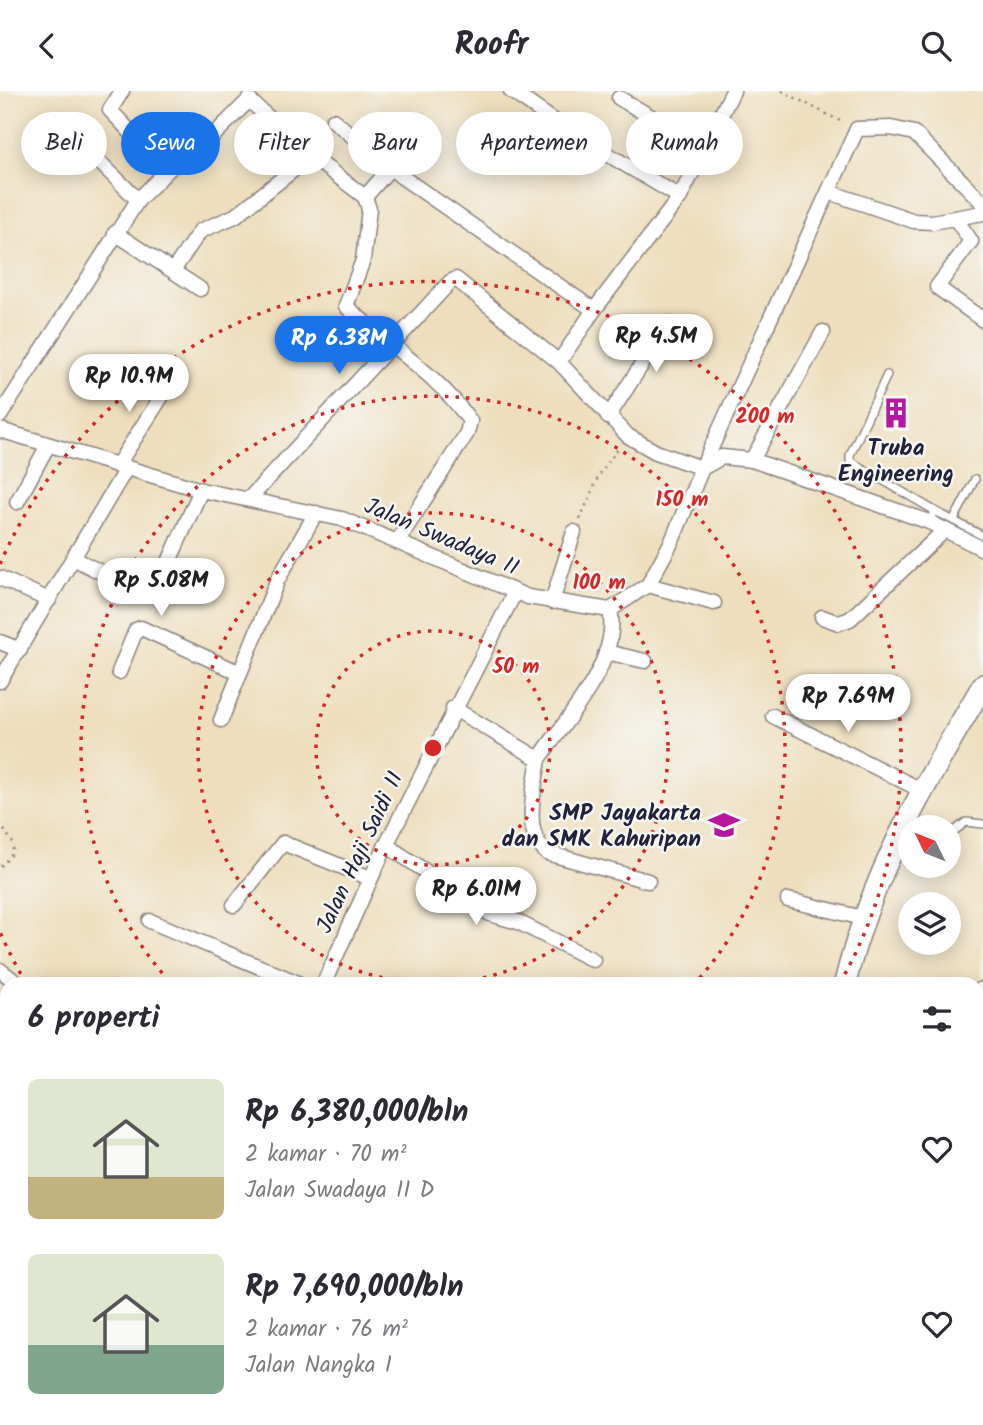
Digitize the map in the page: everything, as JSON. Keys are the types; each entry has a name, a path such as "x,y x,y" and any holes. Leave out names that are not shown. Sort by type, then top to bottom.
{"street":[{"path":"511,91 570,132 680,197"},
{"path":"723,112 733,91"},
{"path":"119,92 110,110 121,122"},
{"path":"220,126 246,96 263,112"},
{"path":"620,98 644,112"},
{"path":"334,121 348,132"},
{"path":"648,881 547,853 540,847 533,826 532,812 540,759 590,687 606,652 611,629 610,610 648,585 672,541 702,468 857,129 891,128 914,133 983,203"},
{"path":"107,169 138,200"},
{"path":"334,173 365,197 369,209 363,260 345,304 393,343 461,408 470,421 467,433 397,542"},
{"path":"0,416 115,233 138,200 161,175"},
{"path":"174,269 200,231 235,216 287,175"},
{"path":"365,197 384,175"},
{"path":"403,175 442,206 594,310"},
{"path":"559,362 594,310 680,197 692,175"},
{"path":"829,192 914,221 983,213"},
{"path":"955,218 971,241 937,286 983,320"},
{"path":"115,233 174,269 200,289"},
{"path":"249,499 453,280 559,362 628,436 664,456 702,468 722,457 752,460 932,516 950,525 983,549"},
{"path":"608,417 668,324"},
{"path":"752,460 822,332"},
{"path":"0,681 73,558 167,388"},
{"name":"Jalan Swadaya II","path":"0,430 201,490 342,519 515,592 551,602 610,610"},
{"path":"17,502 48,445"},
{"path":"164,573 201,490"},
{"path":"221,720 238,672 278,579 316,513"},
{"path":"822,617 839,623 850,618 950,525"},
{"path":"551,602 574,532"},
{"path":"73,558 124,584"},
{"path":"0,578 48,600"},
{"path":"648,585 714,603"},
{"name":"Jalan Haji Saidi II","path":"327,977 370,878 453,708 515,592"},
{"path":"119,672 136,630 141,628 238,672"},
{"path":"0,642 20,650"},
{"path":"606,652 645,661"},
{"path":"847,977 863,918 890,851 921,790 983,685"},
{"path":"453,708 540,759"},
{"path":"773,716 921,790"},
{"path":"234,905 284,843 370,878"},
{"path":"386,845 490,914 518,922 593,960"},
{"path":"788,900 863,918"},
{"path":"150,921 284,977"}],"lane":[{"path":"887,375 850,455 850,461 932,516"},
{"path":"975,479 950,525 983,536"},
{"path":"961,825 966,821 983,824"}],"path":[{"path":"782,91 857,129"},
{"path":"574,532 599,475 628,436"},
{"path":"0,824 13,843 13,853 0,867"}],"place":[{"name":"Truba Engineering","path":"896,413"},
{"name":"SMP Jayakarta dan SMK Kahuripan","path":"724,825"}]}
